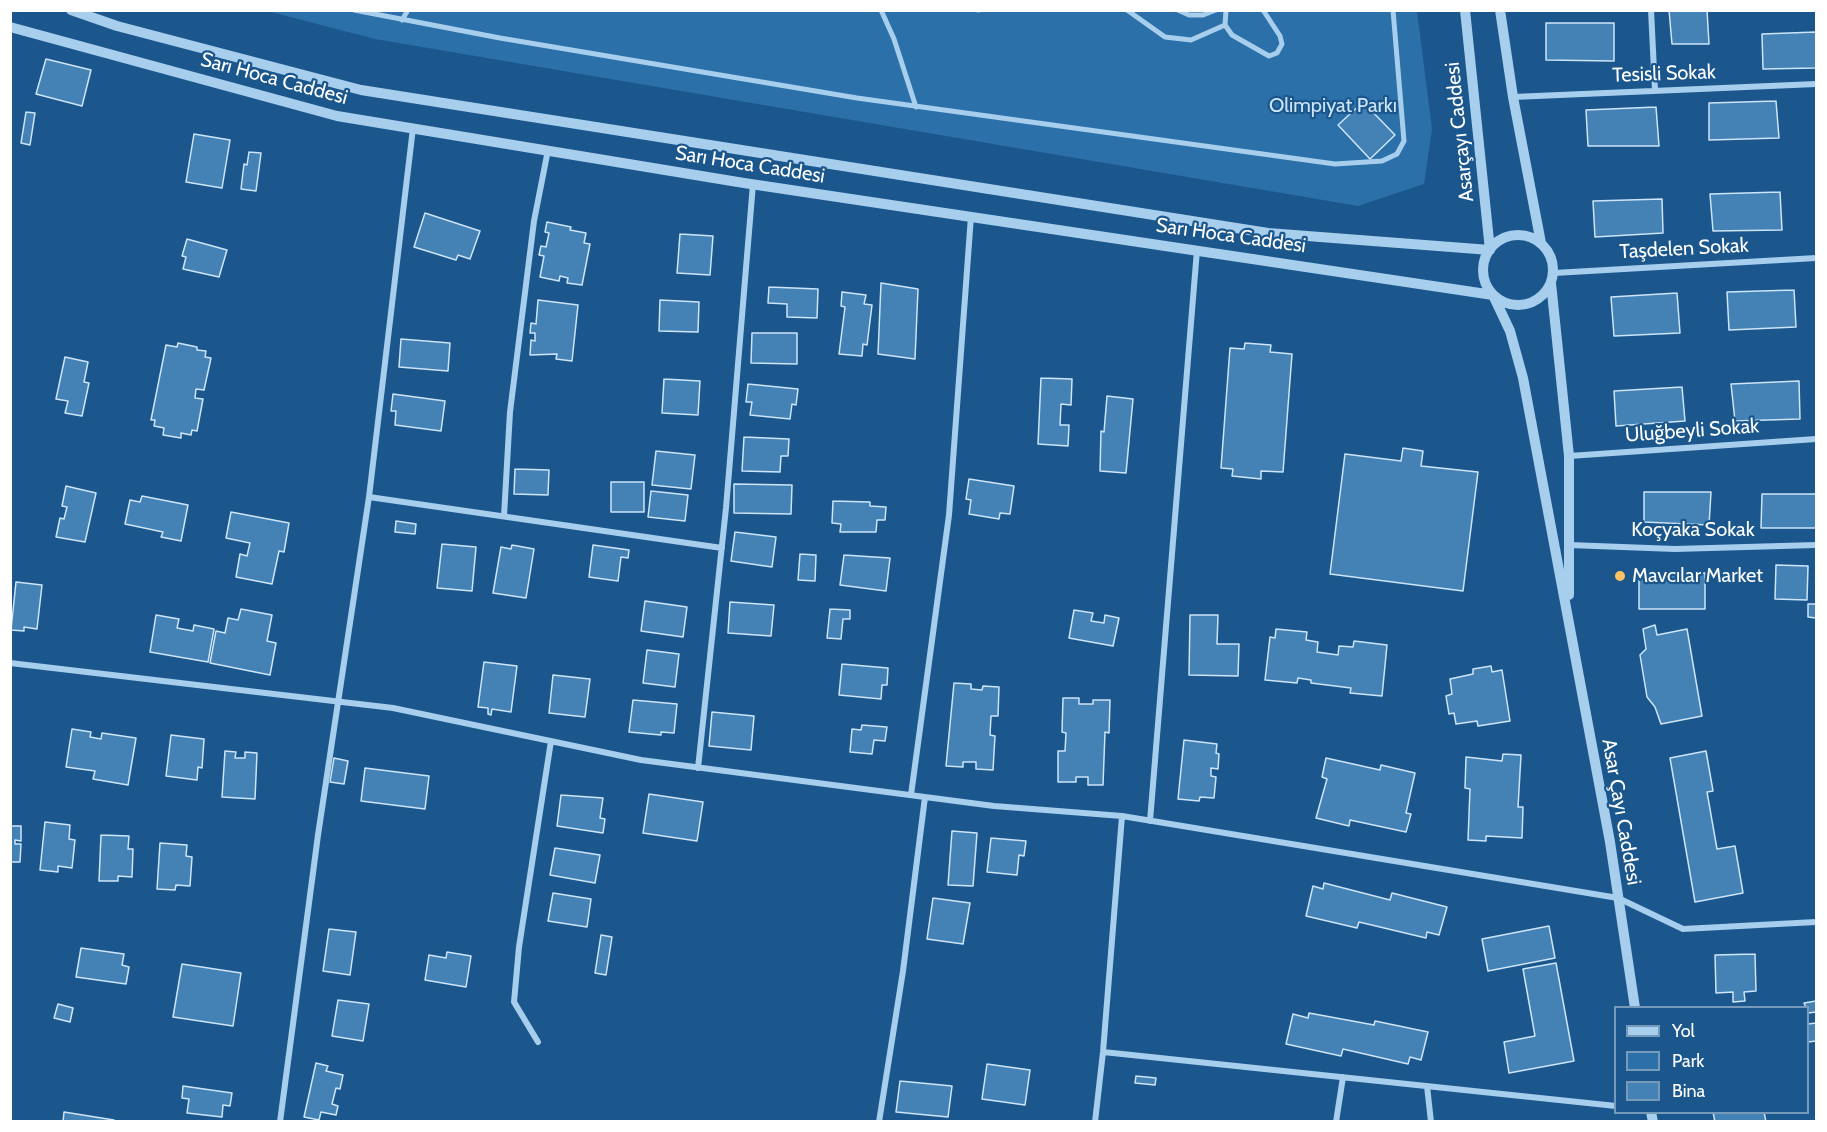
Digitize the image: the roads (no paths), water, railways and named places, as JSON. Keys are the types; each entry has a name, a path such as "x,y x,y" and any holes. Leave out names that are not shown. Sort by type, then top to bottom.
{"street":[{"name":"Sarı Hoca Caddesi","path":"71,10 117,26 360,90 1268,232 1490,250"},
{"path":"354,10 500,39 916,107 1335,165 1382,161 1397,154 1404,141 1393,10"},
{"path":"402,20 408,10"},
{"path":"881,10 894,39 916,107"},
{"path":"1127,10 1165,37 1191,40 1225,25"},
{"path":"1137,10 1139,19"},
{"path":"1178,10 1189,15 1203,15 1216,10"},
{"path":"1226,10 1225,25 1232,35 1269,56 1277,53 1282,44 1280,36 1263,10"},
{"name":"Asarçayı Caddesi","path":"1465,10 1490,250"},
{"path":"1500,10 1513,97 1541,243 1553,261 1552,278 1569,456 1569,622"},
{"path":"1651,10 1655,91"},
{"name":"Sarı Hoca Caddesi","path":"10,27 336,116 753,184 1493,294"},
{"name":"Tesisli Sokak","path":"1513,97 1816,84"},
{"path":"280,1122 297,984 369,497 413,128"},
{"path":"504,516 510,412 534,221 548,150"},
{"path":"698,768 722,548 753,184"},
{"path":"911,795 949,515 971,216"},
{"path":"1541,243 1523,235 1504,238 1490,250 1483,273 1510,331 1523,378 1569,622"},
{"path":"1150,821 1197,250"},
{"name":"Taşdelen Sokak","path":"1552,278 1816,258"},
{"path":"1493,294 1502,301 1525,305 1545,294 1552,278"},
{"name":"Uluğbeyli Sokak","path":"1569,456 1816,439"},
{"path":"369,497 722,548"},
{"name":"Koçyaka Sokak","path":"1569,545 1675,549 1816,545"},
{"name":"Asar Çayı Caddesi","path":"1569,622 1635,1006"},
{"path":"10,663 393,708 641,760 698,768 994,806 1122,816 1618,898 1683,929 1816,922"},
{"path":"538,1042 514,1002 519,947 551,741"},
{"path":"879,1122 903,971 925,797"},
{"path":"1095,1122 1103,1052 1122,816"},
{"path":"1103,1052 1614,1106"},
{"path":"1336,1122 1343,1077"},
{"path":"1427,1086 1431,1122"}],"place":[{"name":"Mavcılar Market","path":"1620,576"}],"park label":[{"name":"Olimpiyat Parkı","path":"1333,106"}]}
